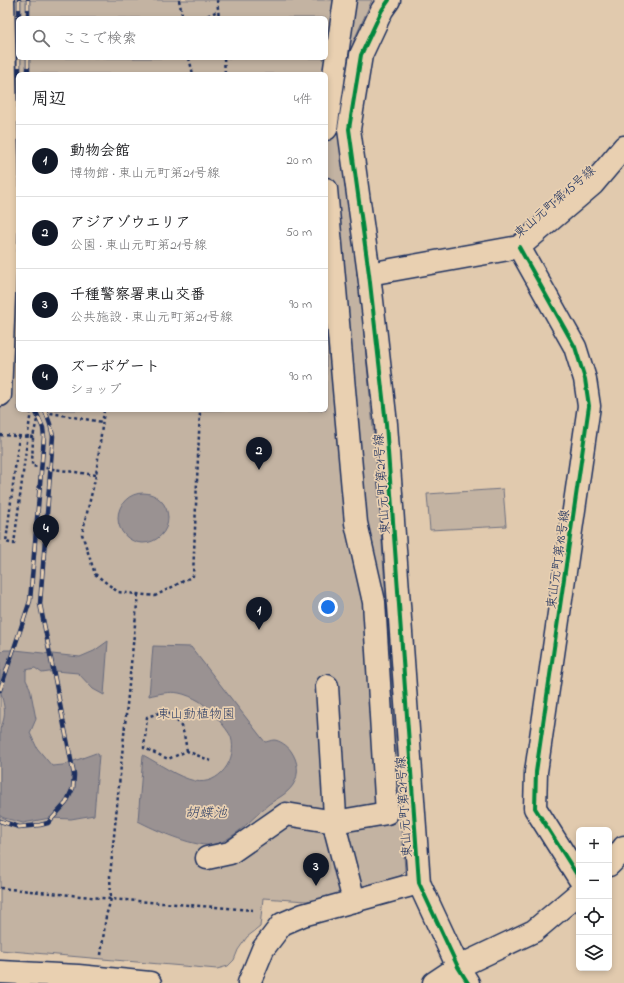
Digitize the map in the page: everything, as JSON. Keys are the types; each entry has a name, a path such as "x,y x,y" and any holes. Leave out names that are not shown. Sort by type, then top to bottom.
{"street":[{"path":"0,395 8,196 3,0"},
{"path":"328,115 345,0"},
{"name":"東山元町第21号線","path":"389,0 382,10 361,55 349,129 369,274 386,424 419,883 463,975"},
{"name":"東山元町第15号線","path":"369,274 519,247 593,184 624,147"},
{"path":"207,858 230,853 286,814 335,822 387,813 374,602 356,523 329,269 328,242"},
{"name":"東山元町第18号線","path":"519,247 575,347 585,379 589,406 536,772 535,808 576,873"},
{"path":"328,686 336,832 354,901"},
{"path":"611,863 624,848"},
{"path":"249,983 263,950 282,924 303,915 419,883"},
{"path":"434,983 463,975 534,931 576,896"},
{"path":"0,972 78,979 150,983"}],"path":[{"path":"179,0 182,14 186,16"},
{"path":"217,0 219,16"},
{"path":"207,16 218,11"},
{"path":"189,60 191,72"},
{"path":"224,60 225,72"},
{"path":"19,436 6,542 14,544 31,412"},
{"path":"39,412 34,438 32,466 96,475"},
{"path":"45,412 102,422"},
{"path":"104,412 96,475 82,534 95,574 118,592 155,596 193,576 200,412"},
{"path":"0,435 34,438"},
{"path":"101,954 106,916 111,899 110,876 138,594"},
{"path":"187,751 184,732 177,720 165,711 147,717 144,748 168,759 187,751 211,761"},
{"path":"0,888 111,899 253,910"}],"green space":[{"name":"東山動植物園","path":"0,0 372,0 354,40 345,76 347,157 376,459 405,871 396,880 335,896 306,901 263,898 260,927 247,937 238,950 234,960 228,966 217,969 0,950"},
{"path":"503,489 506,526 430,530 427,494"}],"water":[{"path":"143,493 152,495 163,504 168,518 166,527 157,538 143,543 134,541 123,532 118,518 120,509 129,498"},
{"path":"108,641 104,695 93,689 78,673 56,671 42,673 35,668 26,670 26,680 30,688 36,719 30,733 37,748 52,766 63,765 96,753 99,755 94,815 71,819 50,818 23,823 0,816 0,729 3,723 4,708 0,686 0,654 4,650 15,650 80,657 94,651"},
{"name":"胡蝶池","path":"153,646 191,647 265,742 276,740 286,745 290,749 297,763 297,776 291,788 269,804 242,829 226,840 218,843 202,845 193,843 163,833 138,821 143,755 182,777 195,781 204,781 219,775 225,769 232,754 231,737 229,733 202,703 187,695 175,692 149,696"}],"railway":[{"path":"19,0 19,16"},
{"path":"28,0 28,16"},
{"path":"19,60 19,72"},
{"path":"28,60 28,72"},
{"path":"0,690 30,601 44,437 43,428 36,412"},
{"path":"0,821 19,827 48,823 66,803 73,788 74,775 40,604 53,436 46,412"}],"cycle path":[{"path":"389,0 382,10 361,55 349,129 369,274 386,424 419,883 458,967 468,983"},
{"path":"519,247 575,347 585,379 589,406 536,772 535,808 576,873"}],"place":[{"name":"アジアゾウエリア","path":"259,470"},
{"name":"ズーボゲート","path":"46,548"},
{"name":"動物会館","path":"259,630"},
{"name":"千種警察署東山交番","path":"316,886"}]}
